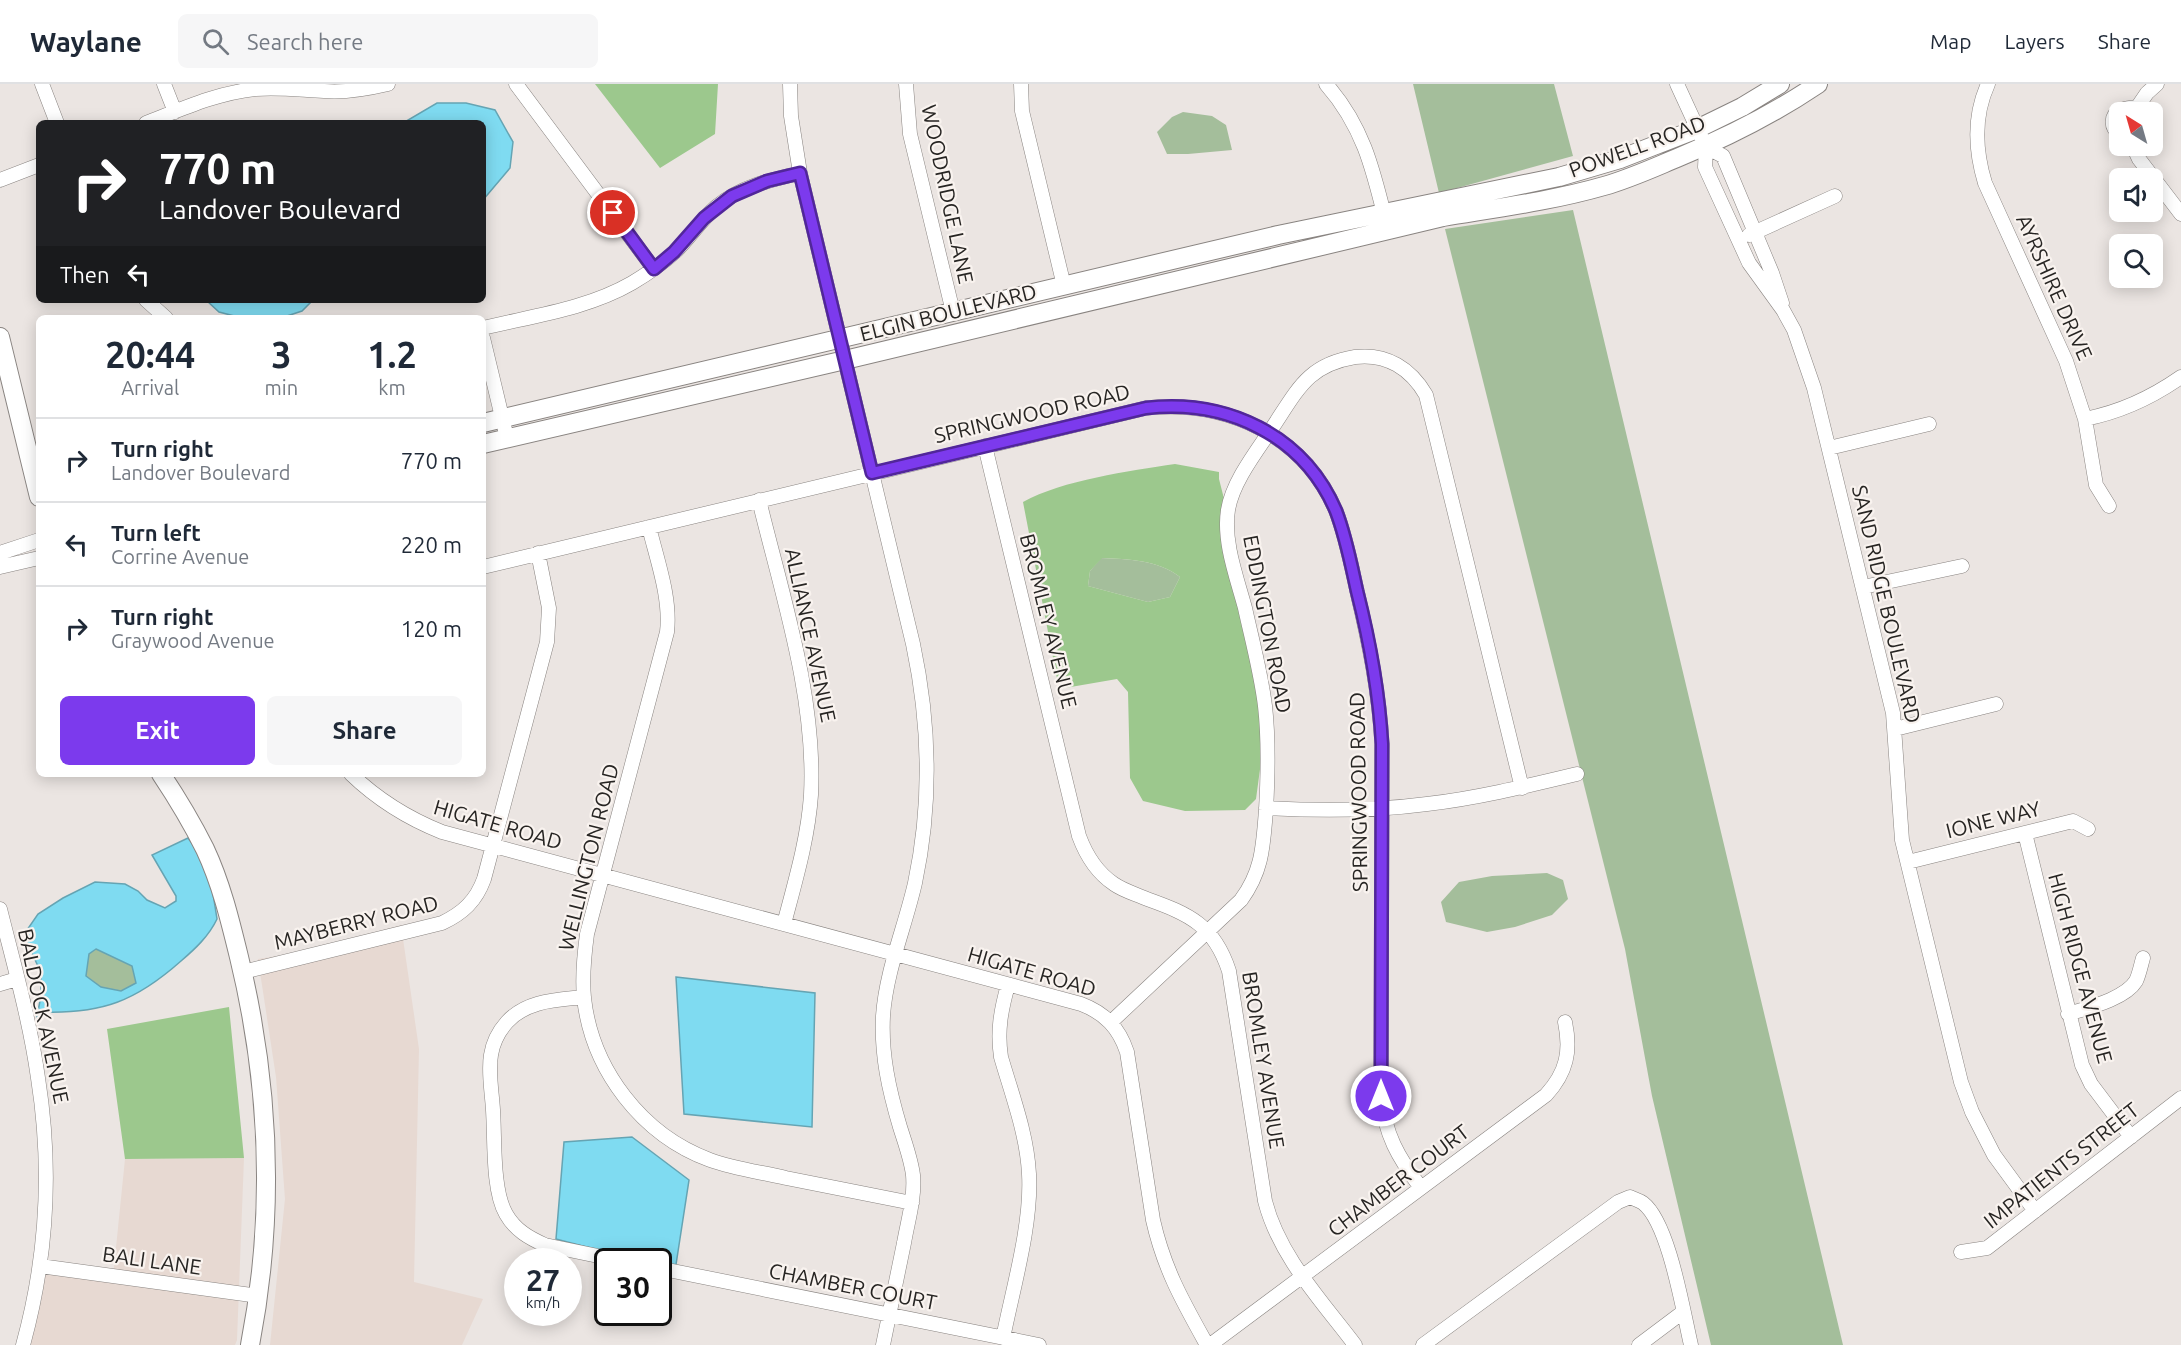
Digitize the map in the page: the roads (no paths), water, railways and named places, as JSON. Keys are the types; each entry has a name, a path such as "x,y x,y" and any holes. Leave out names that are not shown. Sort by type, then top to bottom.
{"main road":[{"name":"POWELL ROAD","path":"1386,221 1620,159 1697,129 1742,107 1780,84"},
{"name":"POWELL ROAD","path":"1386,221 1443,217 1534,202 1605,185 1706,147 1760,121 1818,84"},
{"name":"ELGIN BOULEVARD","path":"486,422 1278,235 1386,221"},
{"name":"ELGIN BOULEVARD","path":"486,443 845,360 1386,221"},
{"path":"0,337 36,485"},
{"path":"163,777 189,819 209,859 228,912 255,1032 265,1123 266,1214 259,1296 250,1345"}],"street":[{"path":"42,84 56,120"},
{"path":"164,84 175,112"},
{"path":"154,120 217,97 257,89 338,91 388,84"},
{"path":"516,84 654,269"},
{"path":"790,84 793,136 800,173 915,655 925,710 926,814 921,850 883,1012 884,1059 888,1084 913,1173 912,1203 883,1345"},
{"name":"WOODRIDGE LANE","path":"906,84 910,134 952,312"},
{"path":"1020,84 1022,111 1064,286"},
{"path":"1326,84 1352,119 1363,139 1386,221"},
{"path":"1677,84 1706,147"},
{"name":"AYRSHIRE DRIVE","path":"1988,84 1979,111 1977,130 1980,166 1985,183 2066,361 2085,419 2096,485 2109,506"},
{"path":"2141,102 2146,93 2157,84"},
{"name":"SAND RIDGE BOULEVARD","path":"1783,310 1780,293 1723,156 1706,147 1705,167 1739,240 1756,274 1783,310 1805,358 1893,713 1901,832 1961,1082 1972,1112 1994,1155 2035,1211"},
{"path":"2138,156 2181,214"},
{"path":"0,180 36,166"},
{"path":"486,327 588,302 631,284 674,252 704,218 732,196 767,181 800,173"},
{"path":"1739,240 1835,196"},
{"path":"149,303 163,315"},
{"path":"486,351 507,438"},
{"name":"EDDINGTON ROAD","path":"1111,1022 1241,900 1257,875 1261,860 1268,769 1265,705 1227,524 1230,503 1237,484 1269,433 1300,385 1308,376 1329,364 1354,358 1379,358 1401,366 1419,383 1430,407 1522,788"},
{"path":"2085,419 2127,408 2164,389 2181,377"},
{"name":"SPRINGWOOD ROAD","path":"486,566 1146,408 1190,406 1229,414 1269,433 1312,471 1325,490 1342,530 1375,670 1382,744 1382,1113 1394,1148 1421,1188"},
{"path":"1829,448 1929,424"},
{"name":"BROMLEY AVENUE","path":"985,446 1076,825 1085,851 1093,864 1113,884 1186,914 1208,931 1219,945 1229,971 1265,1201 1270,1220 1284,1250 1355,1345"},
{"name":"ALLIANCE AVENUE","path":"759,500 801,674 811,738 812,767 807,825 802,856 784,924"},
{"name":"WELLINGTON ROAD","path":"649,527 668,608 668,632 585,946 584,997 591,1031 609,1073 634,1108 667,1137 709,1159 730,1166 912,1203"},
{"path":"0,553 36,541"},
{"name":"MAYBERRY ROAD","path":"243,972 442,923 456,916 473,901 479,890 493,846 547,642 549,608 538,553"},
{"path":"0,567 36,559"},
{"path":"1863,587 1962,566"},
{"path":"1895,729 1996,704"},
{"path":"1266,808 1382,809 1467,799 1577,774"},
{"name":"HIGATE ROAD","path":"354,777 368,790 404,815 442,832 1081,1004 1101,1014 1118,1032 1127,1052 1158,1246 1175,1288 1208,1345"},
{"name":"IONE WAY","path":"1908,862 2073,822 2088,829"},
{"name":"HIGH RIDGE AVENUE","path":"2025,833 2077,1049 2091,1084 2130,1137"},
{"name":"BALDOCK AVENUE","path":"0,909 31,1038 43,1116 46,1190 40,1266 23,1345"},
{"path":"2068,1014 2103,1003 2122,993 2135,982 2143,958"},
{"path":"0,984 17,980"},
{"path":"1003,1338 1028,1214 1030,1193 1026,1150 998,1041 1000,1019 1008,985"},
{"path":"584,997 541,1002 529,1006 509,1020 495,1040 490,1066 498,1186 505,1213 521,1232 532,1239 545,1245 594,1255"},
{"name":"CHAMBER COURT","path":"1208,1345 1546,1095 1556,1085 1562,1074 1568,1051 1564,1022"},
{"name":"IMPATIENTS STREET","path":"1960,1252 1987,1248 2181,1098"},
{"path":"1424,1345 1618,1202 1630,1197 1642,1203 1653,1215 1665,1237 1691,1345"},
{"name":"BALI LANE","path":"40,1266 259,1296"},
{"name":"CHAMBER COURT","path":"672,1271 1039,1345"},
{"path":"1639,1345 1683,1312"}],"water":[{"path":"437,103 466,103 495,110 513,142 510,168 486,196 486,120 408,120"},
{"path":"209,303 310,303 302,311 290,315 230,315 219,312"},
{"path":"188,838 203,858 210,875 217,919 210,931 165,975 133,995 83,1011 42,1012 37,1016 41,996 41,973 27,942 27,930 38,914 95,882 125,884 138,891 147,900 165,908 176,901 176,896 152,855","holes":["96,949 132,966 136,983 121,991 101,987 86,976 89,954"]},
{"path":"676,977 815,993 812,1127 684,1114"},
{"path":"632,1137 689,1180 675,1271 672,1269 672,1248 594,1249 556,1239 564,1142"}]}
